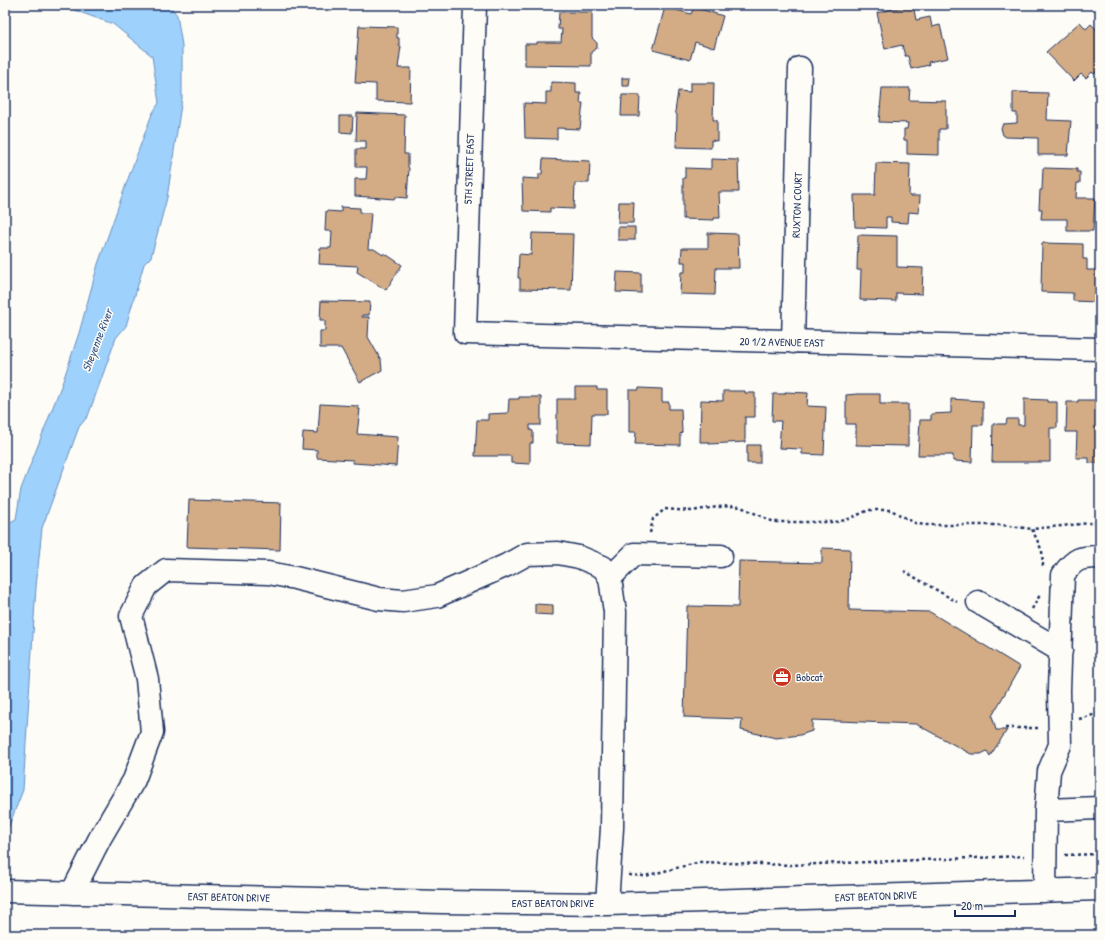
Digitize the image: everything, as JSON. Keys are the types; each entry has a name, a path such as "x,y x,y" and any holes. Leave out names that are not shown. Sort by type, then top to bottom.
{"street":[{"name":"5TH STREET EAST","path":"465,333 475,5"},
{"name":"RUXTON COURT","path":"793,342 800,68"},
{"name":"20 1/2 AVENUE EAST","path":"465,333 1100,349"},
{"path":"72,893 100,838 134,780 152,732 147,680 131,616 146,586 166,570 268,573 302,579 379,599 403,601 437,596 507,566 527,554 558,553 579,557 603,567 610,578 615,612 612,828 607,904"},
{"path":"610,578 634,554 721,556"},
{"path":"1045,891 1046,810 1049,771 1060,745 1063,575 1070,564 1081,557 1100,557"},
{"path":"968,603 1019,626 1061,650"},
{"path":"1046,810 1100,808"},
{"name":"EAST BEATON DRIVE","path":"5,891 442,902 607,904 1100,889"}],"path":[{"path":"650,555 650,528 653,519 665,509 692,511 717,507 741,507 774,522 834,522 846,520 869,510 891,510 915,523 924,525 1002,525 1032,529 1100,522"},
{"path":"1032,529 1042,551 1043,568"},
{"path":"904,571 968,603"},
{"path":"1019,626 1037,602 1041,592"},
{"path":"609,874 645,876 700,862 791,865 1100,854"}],"water":[{"name":"Sheyenne River","path":"60,5 169,5 177,15 182,45 182,98 167,198 151,257 144,264 126,326 116,338 88,416 79,427 42,528 36,587 23,790 5,836 5,525 16,519 21,489 63,381 79,333 98,264 152,114 159,103 152,56 113,24"}],"building":[{"path":"913,5 916,20 930,17 932,27 940,25 948,58 928,62 929,65 911,69 908,56 905,56 902,45 885,49 877,13"},
{"path":"665,7 691,14 694,7 723,16 714,48 695,42 690,60 653,50"},
{"path":"559,12 592,12 592,38 597,43 597,48 591,52 591,66 525,65 525,44 537,44 537,42 561,42 562,29 558,29"},
{"path":"1080,22 1086,29 1091,24 1100,33 1100,69 1094,74 1092,72 1086,78 1081,74 1074,81 1046,52"},
{"path":"359,26 397,27 397,38 399,38 399,46 401,46 398,68 411,68 410,102 376,101 376,84 355,83"},
{"path":"622,78 630,78 629,86 622,86"},
{"path":"551,82 576,83 576,93 581,93 580,103 583,103 580,129 557,128 557,139 525,138 524,103 546,104 546,92 551,92"},
{"path":"690,83 714,83 713,120 717,120 717,141 711,140 711,148 676,147 677,115 675,112 678,91 690,92"},
{"path":"882,88 910,88 909,100 946,101 946,129 939,129 939,155 907,154 907,140 904,140 904,129 907,129 908,123 879,122"},
{"path":"1013,92 1048,93 1047,120 1071,121 1068,155 1038,155 1038,138 1006,137 1003,135 1001,128 1003,124 1017,123 1017,113 1013,113"},
{"path":"622,95 640,95 639,116 621,116"},
{"path":"357,113 405,115 404,154 408,154 409,168 407,198 395,197 395,199 355,196 355,179 366,179 367,167 356,167 356,149 366,149 366,141 356,141"},
{"path":"340,116 353,116 352,133 340,132"},
{"path":"543,159 590,161 589,183 575,183 574,209 550,208 550,212 523,211 522,178 539,179 539,174 542,174"},
{"path":"711,159 738,160 739,192 719,192 720,218 714,218 714,220 683,219 683,178 685,178 685,168 711,169"},
{"path":"876,163 910,164 909,196 920,196 919,213 909,212 908,223 891,222 891,217 886,217 886,228 855,227 854,195 875,195"},
{"path":"1043,168 1077,169 1077,172 1080,172 1080,183 1077,183 1076,198 1095,198 1093,231 1067,231 1067,219 1041,219 1042,209 1039,209"},
{"path":"619,202 634,202 633,223 618,223"},
{"path":"341,207 360,208 360,213 371,213 368,249 374,249 383,255 384,253 402,265 386,290 357,272 358,266 319,264 320,248 331,248 332,231 325,231 326,211 341,212"},
{"path":"618,227 635,227 635,240 618,240"},
{"path":"532,233 573,234 571,290 520,289 520,278 518,278 519,254 531,255"},
{"path":"708,233 738,234 739,268 716,268 715,295 680,294 681,272 685,272 685,262 681,262 682,248 708,248"},
{"path":"858,235 897,236 897,267 923,268 922,294 896,293 896,301 860,300 861,270 857,270"},
{"path":"1042,243 1083,244 1083,259 1087,259 1087,270 1099,270 1097,302 1073,301 1073,293 1041,292"},
{"path":"617,272 641,273 641,293 616,292"},
{"path":"321,301 370,302 369,315 362,315 362,317 369,317 368,337 381,360 382,370 360,382 341,348 320,348 320,331 325,331 325,320 320,320"},
{"path":"575,387 597,387 597,390 607,390 607,414 592,414 591,444 557,443 557,399 575,399"},
{"path":"639,388 662,389 662,402 669,402 669,409 681,409 682,432 680,434 680,445 635,444 636,432 629,432 629,390 639,390"},
{"path":"723,391 745,391 745,393 755,393 755,417 745,417 745,442 709,444 709,442 700,442 701,400 723,401"},
{"path":"785,392 808,393 807,406 826,407 824,455 802,454 802,449 779,448 781,421 772,421 773,394 785,394"},
{"path":"880,394 880,404 908,404 908,446 856,445 856,424 846,424 846,395"},
{"path":"519,397 541,397 541,425 530,425 530,430 533,431 533,443 530,443 530,464 511,463 511,456 475,456 477,420 488,420 488,414 508,413 509,399 519,399"},
{"path":"951,399 983,401 983,425 973,425 972,462 953,461 953,455 918,455 920,420 931,420 931,414 951,413"},
{"path":"1024,399 1057,402 1057,428 1050,428 1050,462 992,462 993,424 1006,424 1007,419 1018,419 1018,425 1024,425"},
{"path":"1078,400 1100,400 1100,463 1089,463 1089,458 1076,458 1077,432 1066,432 1067,402 1078,402"},
{"path":"320,404 358,406 358,409 360,409 357,434 398,437 396,466 353,463 353,460 317,458 317,450 302,449 303,432 318,433"},
{"path":"747,445 760,445 760,463 747,463"},
{"path":"189,500 281,503 280,550 187,547"},
{"path":"822,548 850,549 849,610 930,612 1020,667 992,716 996,730 1007,730 990,756 987,751 981,754 971,754 916,724 812,720 812,731 800,735 776,738 741,730 742,719 684,717 687,606 738,607 739,561 822,563"},
{"path":"535,604 553,605 553,615 535,614"}],"waterway":[{"path":"1048,935 1100,933"}],"place":[{"name":"Bobcat","path":"782,677"}]}
